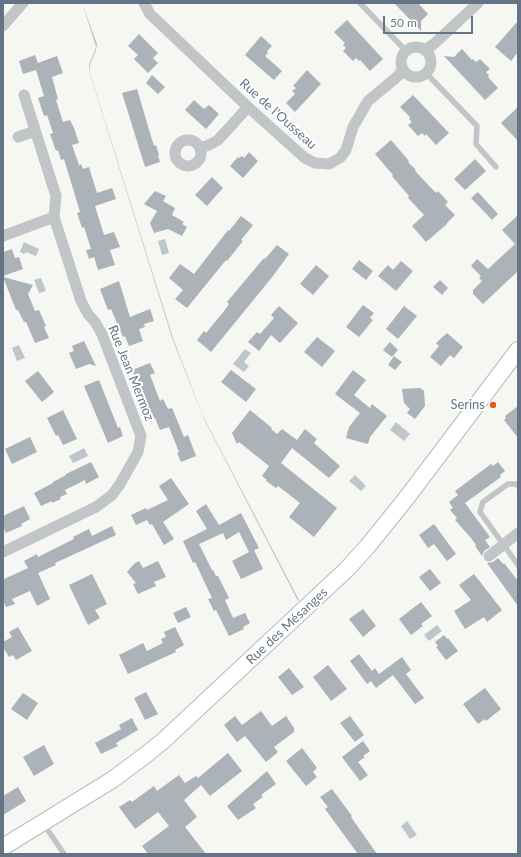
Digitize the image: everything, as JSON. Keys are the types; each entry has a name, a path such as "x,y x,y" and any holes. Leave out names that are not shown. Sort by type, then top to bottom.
{"main road":[{"name":"Rue des Mésanges","path":"3,847 112,780 163,741 346,570 367,547 405,500 518,351"}],"street":[{"path":"3,26 23,3"},
{"name":"Rue de l'Ousseau","path":"144,3 150,14 248,107 305,158 315,163 329,164 343,155 353,127 368,101 398,76 404,69"},
{"path":"425,50 435,43 478,3"},
{"path":"415,47 425,50 431,61 429,70 418,77 406,73 402,60 406,51 415,47"},
{"path":"3,236 54,217 56,196 24,95"},
{"path":"200,148 218,140 248,107"},
{"path":"18,137 35,131"},
{"name":"Rue Jean Mermoz","path":"3,552 96,507 112,495 138,452 141,443 139,427 102,334 81,301 54,217"},
{"path":"488,556 518,533"}],"lane":[{"path":"360,3 406,51"},
{"path":"426,73 477,126 476,144 496,167"},
{"path":"518,486 517,484 508,484 483,502 480,512 518,564"},
{"path":"42,823 64,854"}],"shaded area":[{"path":"82,3 97,44 96,50 90,65 90,73 173,338 203,416 299,600 298,601 204,419 172,338 90,74 89,65 96,47"},
{"path":"165,239 169,253 162,255 158,241"},
{"path":"24,242 39,249 36,256 26,252 24,254 20,252"},
{"path":"41,278 46,291 39,293 34,280"},
{"path":"19,345 25,358 17,361 12,348"},
{"path":"245,349 251,353 244,362 249,366 244,372 233,364"},
{"path":"396,422 410,434 404,441 390,430"},
{"path":"84,448 88,456 73,463 69,456"},
{"path":"355,475 366,486 361,491 349,481"},
{"path":"437,625 442,631 429,641 424,635"},
{"path":"407,821 417,835 410,839 401,826"}],"building":[{"path":"394,3 418,3 428,14 421,21 421,31"},
{"path":"347,20 383,59 370,71 360,60 359,61 356,58 353,61 343,51 346,48 343,45 345,43 334,32"},
{"path":"518,21 518,52 511,61 495,47"},
{"path":"139,34 158,53 153,58 158,63 148,73 134,59 138,55 128,46"},
{"path":"261,36 272,46 267,51 268,53 265,56 282,71 274,80 245,55"},
{"path":"462,49 472,60 473,59 476,62 480,59 490,69 486,72 489,75 488,77 498,88 485,100 444,56 454,57"},
{"path":"35,55 38,63 57,56 63,73 52,77 58,99 56,100 63,122 70,120 74,128 79,143 72,145 79,165 81,164 83,169 89,167 97,193 112,188 116,199 95,206 104,235 114,232 120,247 110,250 115,265 98,270 94,257 89,259 86,250 91,249 84,227 82,228 77,213 80,212 64,159 61,160 58,150 56,151 50,134 53,133 47,115 44,116 38,98 44,96 36,70 23,74 19,61"},
{"path":"307,70 321,84 295,112 286,103 295,94 292,91 296,88 293,86"},
{"path":"152,75 165,87 158,94 146,83"},
{"path":"137,89 154,146 156,145 160,162 145,167 122,93"},
{"path":"413,95 449,133 436,145 426,134 425,136 422,133 418,136 408,125 412,122 409,119 410,117 400,107"},
{"path":"194,100 204,109 209,105 219,114 206,129 185,110"},
{"path":"518,107 518,141 501,123"},
{"path":"391,140 416,170 415,171 436,193 438,191 448,202 445,205 455,215 426,242 412,226 424,215 408,198 409,196 375,154"},
{"path":"249,152 258,161 243,178 230,166 238,157 239,158 242,156 244,158"},
{"path":"475,159 486,171 465,190 454,179"},
{"path":"212,177 223,188 207,206 195,195"},
{"path":"155,191 166,196 163,201 175,208 172,215 184,222 182,224 187,227 182,236 168,229 154,233 150,223 157,211 144,204"},
{"path":"478,192 498,214 492,220 471,198"},
{"path":"518,215 518,271 483,304 473,294 473,290 482,281 479,278 481,276 471,266 477,259 488,269 515,244 502,230"},
{"path":"241,216 253,225 241,240 243,241 187,308 175,299 183,290 169,278 180,264 194,274 228,230 229,231"},
{"path":"277,245 289,254 211,352 197,340 204,331 206,333 229,304 227,302 264,258 265,259"},
{"path":"12,249 15,258 19,257 23,269 3,276 3,252"},
{"path":"359,260 373,271 366,280 352,269"},
{"path":"401,261 413,271 396,291 378,276 388,265 393,270"},
{"path":"316,265 329,276 313,295 300,284"},
{"path":"3,277 33,285 28,294 35,311 39,310 46,326 44,327 49,338 35,343 26,322 24,322 18,310 16,310"},
{"path":"440,280 448,288 442,295 433,287"},
{"path":"119,281 130,317 150,309 154,321 144,324 145,327 139,329 143,341 129,346 125,336 123,337 111,309 108,310 100,289"},
{"path":"363,305 374,313 370,318 373,320 359,337 346,327"},
{"path":"279,306 298,323 280,343 271,335 259,351 248,342 257,332 260,334 274,318 271,315"},
{"path":"404,306 417,316 398,339 386,329"},
{"path":"447,333 463,347 454,358 450,355 441,366 430,357 439,346 436,343"},
{"path":"317,337 335,351 322,367 304,352"},
{"path":"84,341 96,366 89,364 76,369 69,353 74,351 72,346"},
{"path":"390,342 398,350 392,357 383,350"},
{"path":"394,356 402,362 395,370 388,365"},
{"path":"150,363 155,373 150,375 160,401 163,399 168,409 172,408 184,437 188,435 196,456 181,462 177,453 179,452 169,427 160,430 155,418 153,419 132,370"},
{"path":"231,370 256,389 246,402 221,382"},
{"path":"353,370 366,380 354,395 370,408 372,404 387,416 370,437 368,444 346,438 349,427 360,413 335,394"},
{"path":"38,371 54,392 42,402 25,381"},
{"path":"99,380 118,428 120,427 123,436 108,443 84,386"},
{"path":"420,388 424,391 425,406 415,419 407,413 410,409 404,403 402,389"},
{"path":"518,406 518,438 504,420 506,418 505,416"},
{"path":"63,410 77,439 63,445 58,435 56,436 47,418"},
{"path":"250,410 277,434 282,429 297,440 305,429 317,439 314,443 340,466 329,478 292,448 281,463 337,508 314,537 289,517 300,503 278,486 276,488 266,481 267,480 262,476 269,466 239,442 237,444 232,433"},
{"path":"30,437 37,452 12,464 5,449"},
{"path":"91,462 99,477 86,484 85,480 65,490 67,494 60,497 61,499 41,506 34,493 66,474"},
{"path":"498,462 505,471 500,475 501,477 465,503 490,537 485,540 490,547 484,551 482,556 471,538 455,520 457,518 450,510 453,508 449,502 458,495 455,491 491,464 493,466"},
{"path":"171,478 189,504 163,522 174,539 164,545 152,524 150,525 147,520 136,525 131,515 146,508 147,510 168,500 159,486"},
{"path":"206,504 219,525 241,513 259,548 254,550 263,569 241,579 232,561 249,552 239,532 226,540 223,533 199,544 212,570 216,576 218,576 229,598 225,600 233,618 245,613 250,623 243,627 244,629 229,636 216,610 214,611 208,599 212,598 183,541 207,529 196,511"},
{"path":"24,506 30,519 21,524 22,526 6,533 3,527 3,516"},
{"path":"434,524 456,554 447,561 434,544 428,548 419,535"},
{"path":"112,526 116,535 55,563 56,565 38,573 50,599 37,606 30,591 12,599 15,604 6,607 3,603 3,578 4,579 28,568 24,561 37,554 38,557 74,539 73,537 89,529 92,536"},
{"path":"498,558 503,564 504,563 518,581 518,606 487,563 493,562"},
{"path":"139,561 143,568 158,561 166,577 154,582 156,586 138,594 133,584 136,583 127,572"},
{"path":"430,569 441,583 430,591 419,577"},
{"path":"92,574 107,604 95,610 100,618 88,625 69,585"},
{"path":"474,574 502,610 487,622 484,617 465,629 454,611 471,600 459,585"},
{"path":"421,602 432,616 421,624 423,626 411,635 399,619"},
{"path":"186,607 191,617 178,623 173,613"},
{"path":"363,609 376,626 363,637 349,619"},
{"path":"18,627 32,651 16,660 13,655 9,657 3,647 3,642 12,637 9,632"},
{"path":"175,627 184,645 175,650 176,652 128,674 119,655 143,643 147,651 163,643 161,639 166,637 164,632"},
{"path":"444,635 458,651 446,660 436,647 438,646 435,642"},
{"path":"359,654 372,671 375,668 379,674 402,657 411,670 406,674 424,698 415,704 393,675 376,688 371,681 367,684 350,661"},
{"path":"328,665 347,689 331,701 313,677"},
{"path":"289,668 304,687 292,695 278,677"},
{"path":"485,688 501,709 486,721 485,719 478,724 463,704"},
{"path":"146,692 158,714 145,720 134,698"},
{"path":"23,693 38,703 27,720 11,709"},
{"path":"261,711 272,726 286,716 294,728 294,732 274,747 278,752 266,762 245,736 237,742 224,725 235,716 242,725"},
{"path":"350,716 364,735 355,742 340,723"},
{"path":"132,718 138,730 116,743 118,746 101,754 95,743 121,729 119,725"},
{"path":"363,741 370,751 358,762 368,775 360,781 342,757"},
{"path":"44,745 54,764 34,776 23,757"},
{"path":"302,748 317,768 313,772 317,777 306,786 286,761"},
{"path":"228,753 242,771 210,796 201,785 184,800 197,817 185,827 206,854 148,854 142,846 169,826 158,812 135,829 119,807 130,800 132,802 154,786 157,791 179,775 185,783 196,776 198,778"},
{"path":"267,771 276,784 261,795 263,797 253,804 256,808 238,820 227,806"},
{"path":"18,787 26,801 3,815 3,796"},
{"path":"332,789 377,854 358,854 325,809 328,807 320,797"}],"place":[{"name":"Serins","path":"493,405"}]}
